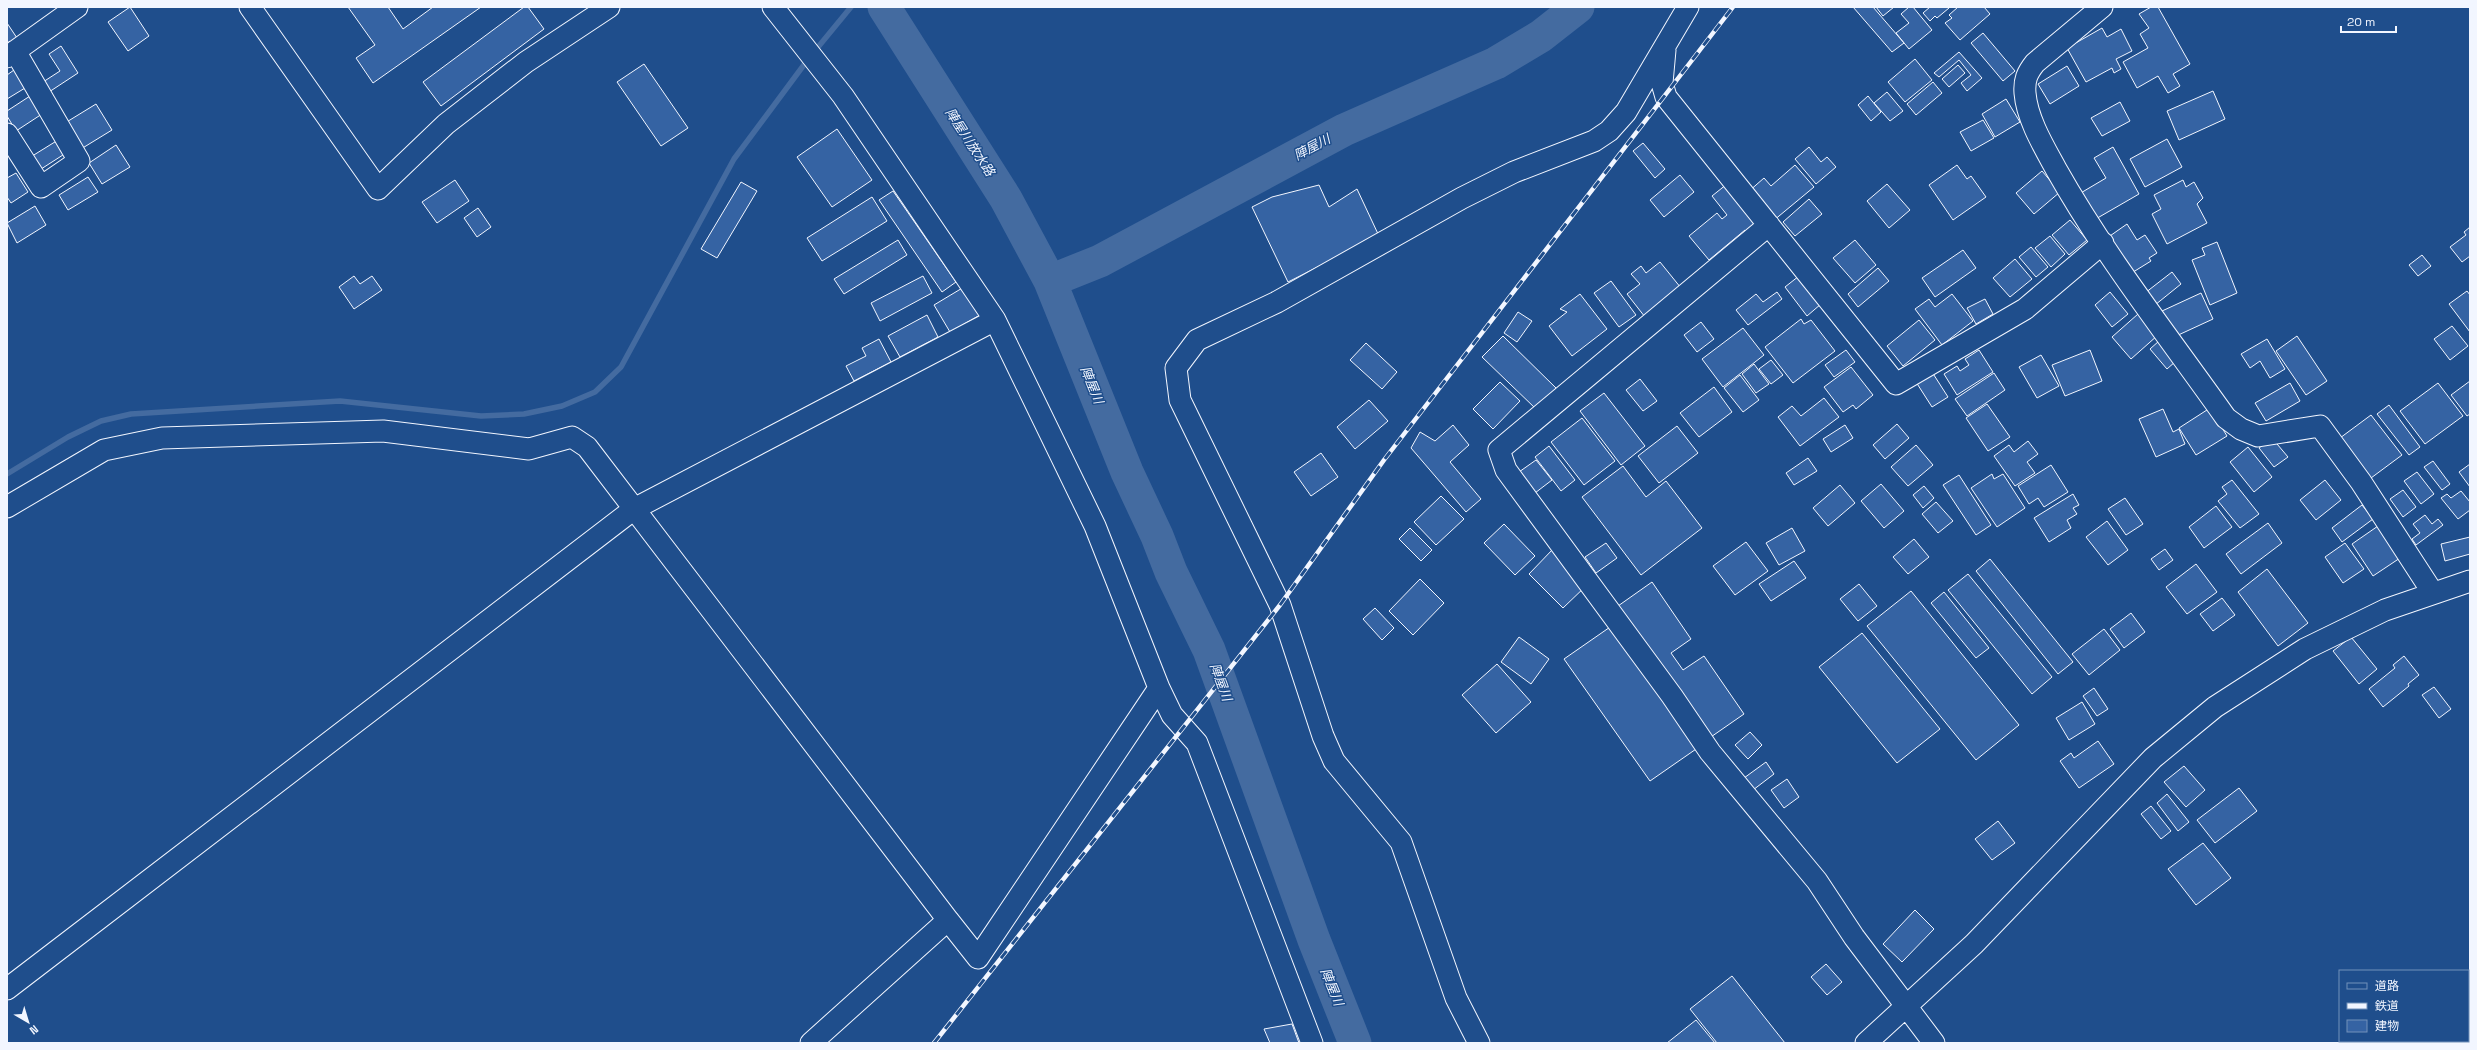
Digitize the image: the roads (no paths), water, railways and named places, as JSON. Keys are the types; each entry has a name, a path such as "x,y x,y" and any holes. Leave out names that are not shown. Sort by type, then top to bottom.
{"street":[{"path":"7,134 41,187 79,161 11,54 77,7"},
{"path":"250,7 378,189 452,119 526,62 609,7"},
{"path":"772,7 843,96 994,320 1095,526 1159,688 1172,715 1197,743 1312,1043"},
{"path":"1479,1043 1456,998 1401,842 1334,761 1323,736 1280,605 1180,400 1176,368 1196,340 1264,308 1462,198 1514,172 1594,141 1609,131 1626,112 1666,41 1688,7"},
{"path":"2102,7 2035,63 2026,74 2025,94 2030,114 2046,151 2071,195 2103,243 2226,418 2241,429 2258,436 2320,426 2361,482 2433,594"},
{"path":"1666,41 1662,83 1666,97 1896,384 2025,309 2103,243"},
{"path":"1770,225 1499,450 1506,470 1672,696 1710,752 1817,881 1854,937 1934,1043"},
{"path":"7,989 634,509 994,320"},
{"path":"7,508 104,450 162,438 383,431 530,449 572,437 586,447 978,958 1159,688"},
{"path":"1866,1043 1974,944 2153,758 2215,707 2304,649 2385,610 2470,581"},
{"path":"811,1043 948,920"}],"waterway":[{"path":"814,52 851,7"},
{"name":"陣屋川","path":"884,7 1006,199 1050,281 1127,472 1157,536 1171,572 1209,650 1314,940 1355,1043"},
{"name":"陣屋川","path":"1050,281 1100,261 1344,130 1496,63 1541,36 1578,7"},
{"path":"7,474 68,437 101,421 131,414 340,401 481,416 524,414 562,406 595,392 621,367 734,159 809,58"}],"railway":[{"path":"934,1043 1280,605 1384,460 1733,7"}],"water label":[{"name":"陣屋川放水路","path":"970,142"}]}
